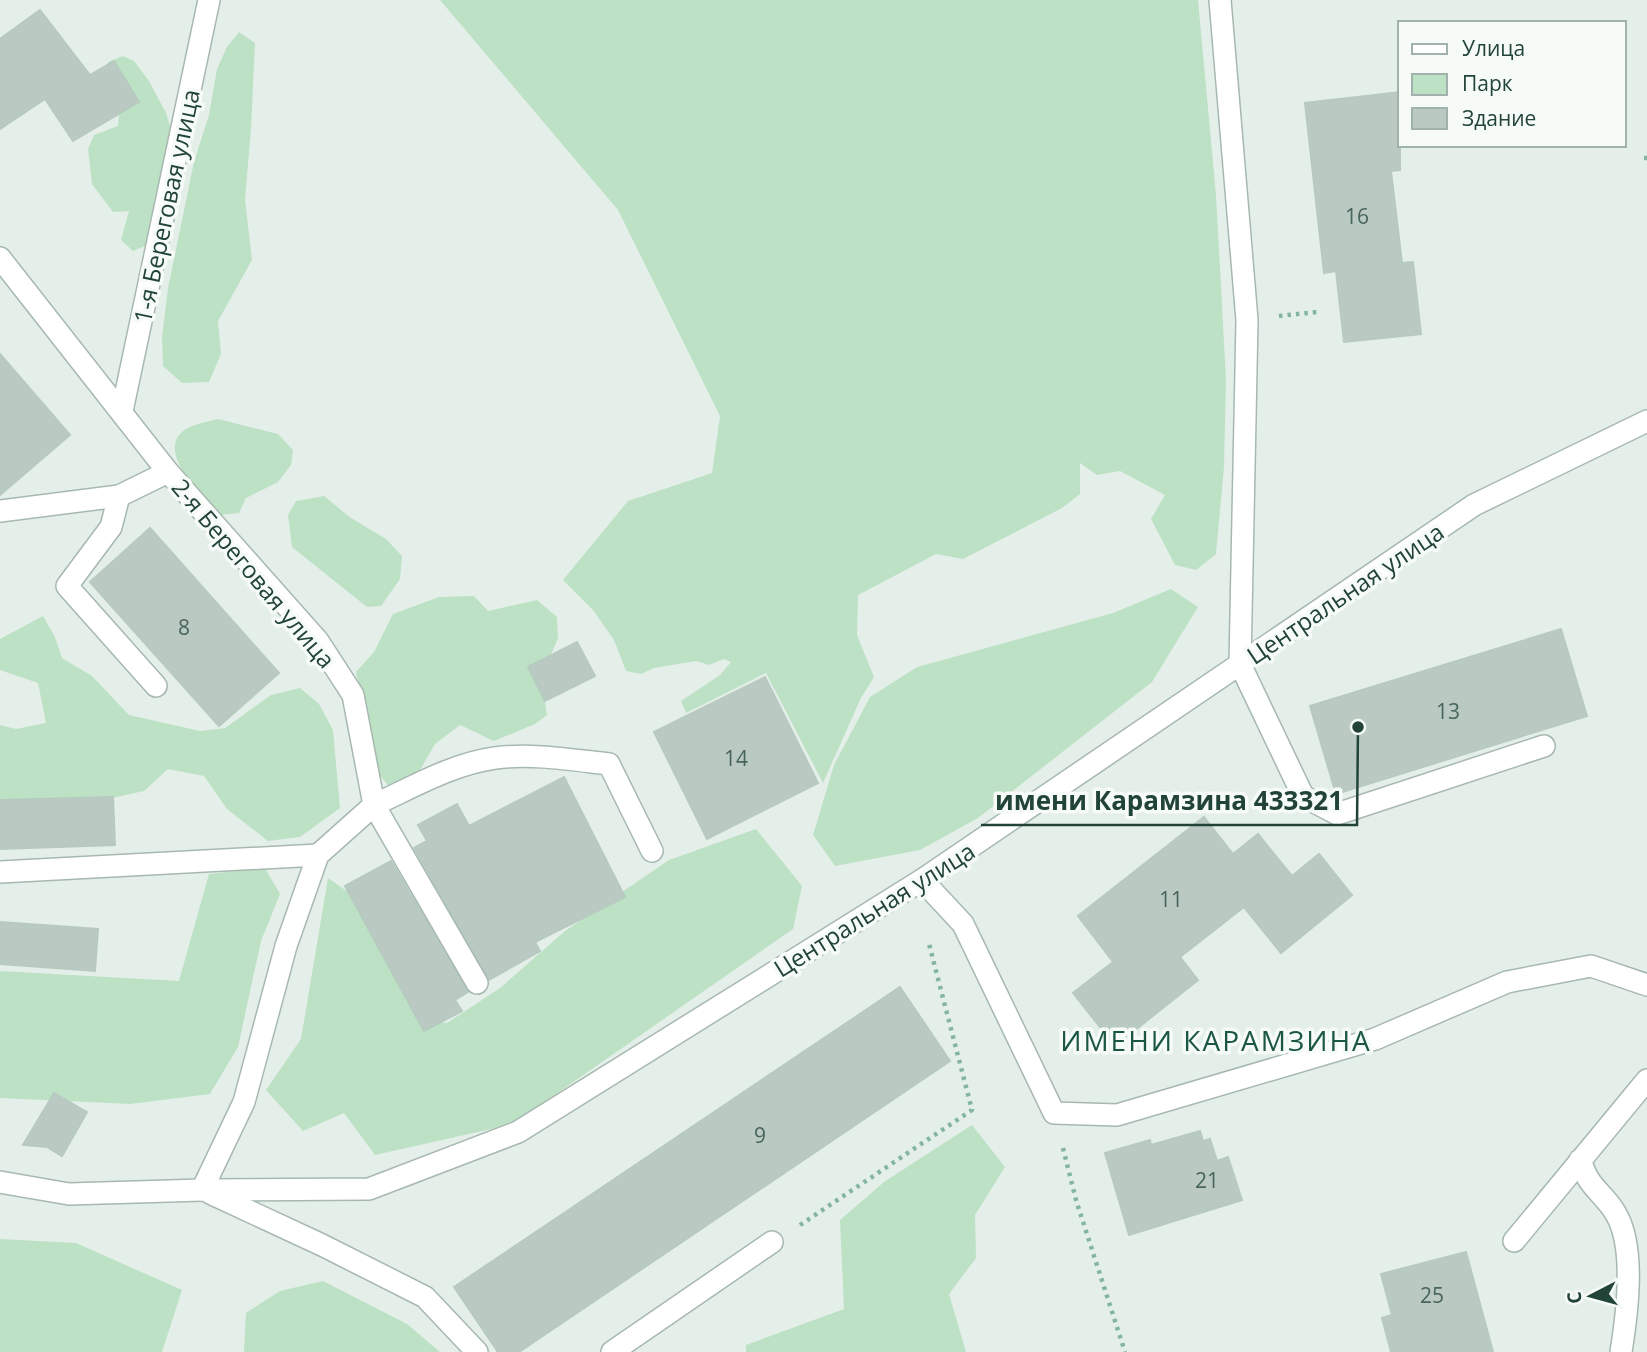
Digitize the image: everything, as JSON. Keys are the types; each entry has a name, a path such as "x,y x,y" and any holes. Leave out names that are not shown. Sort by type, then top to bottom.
{"street":[{"name":"1-я Береговая улица","path":"122,411 209,0"},
{"path":"1220,0 1247,329 1240,664 1303,796 1337,814 1544,746"},
{"name":"2-я Береговая улица","path":"0,258 169,472 318,641 353,695 374,805 477,983"},
{"name":"Центральная улица","path":"0,1182 69,1194 369,1189 518,1132 922,880 1474,505 1647,421"},
{"path":"0,511 120,496 169,472"},
{"path":"120,496 111,527 67,586 156,686"},
{"path":"477,1352 425,1297 322,1245 201,1190 244,1102 286,946 318,855 374,805 456,767 496,758 547,758 609,764 652,850"},
{"path":"0,872 318,855"},
{"path":"922,880 963,924 1054,1113 1117,1115 1375,1039 1507,982 1591,966 1647,985"},
{"path":"1514,1241 1647,1080"},
{"path":"1580,1160 1588,1179 1617,1215 1624,1238 1629,1282 1621,1352"},
{"path":"611,1352 772,1242"}],"path":[{"path":"772,1242 972,1110 926,931"},
{"path":"1054,1113 1076,1200 1125,1352"}],"green space":[{"path":"440,0 1198,0 1216,195 1226,380 1224,467 1216,554 1196,570 1175,565 1151,519 1165,495 1120,471 1097,475 1080,463 1080,494 1062,508 963,559 936,554 858,595 857,635 874,677 861,698 823,783 766,673 686,713 681,701 720,675 731,662 724,659 709,665 696,661 654,668 641,674 626,671 614,640 593,610 563,580 628,501 712,473 720,416 618,210"},
{"path":"239,32 255,43 245,199 252,260 218,321 221,354 209,382 182,383 163,366 162,337 168,288 194,162 209,115 217,69 227,47"},
{"path":"123,56 134,61 149,81 166,113 171,129 145,246 133,251 121,240 129,211 113,212 92,184 88,149 94,135 118,126 120,102 105,74 108,62"},
{"path":"218,419 278,434 293,450 291,465 278,482 246,498 239,513 219,515 194,488 175,452 176,441 185,429"},
{"path":"324,496 351,518 386,539 402,556 400,579 381,606 367,607 292,547 288,515 296,501"},
{"path":"1171,589 1198,607 1152,682 978,818 920,850 835,866 813,835 834,765 870,697 917,667 1113,613"},
{"path":"474,596 488,611 537,600 557,617 558,638 541,678 547,715 535,724 494,741 460,725 435,744 420,770 388,785 376,771 356,672 374,652 393,614 439,597"},
{"path":"43,616 55,637 62,658 92,676 129,715 200,731 225,728 271,695 300,688 319,704 333,730 340,808 300,837 268,841 227,809 204,776 168,769 144,791 39,814 0,812 0,725 16,729 46,723 38,683 0,670 0,639"},
{"path":"756,829 802,886 793,929 513,1124 375,1155 344,1113 303,1131 266,1090 301,1039 328,878 348,892 425,1020 447,1023 500,988 565,931 669,860"},
{"path":"265,868 280,894 261,941 238,1047 210,1094 130,1104 0,1098 0,971 179,981 209,874"},
{"path":"972,1125 1005,1167 975,1215 976,1258 949,1294 966,1352 746,1352 746,1345 844,1309 840,1220 884,1182"},
{"path":"0,1239 76,1243 182,1290 162,1352 0,1352"},
{"path":"323,1281 407,1324 440,1352 244,1352 246,1313 280,1291"}],"building":[{"path":"40,10 90,75 114,61 139,102 73,141 45,99 0,129 0,39"},
{"path":"1398,92 1400,170 1391,171 1402,263 1413,262 1421,334 1344,342 1336,271 1324,273 1305,103"},
{"path":"0,354 70,435 0,495"},
{"path":"150,528 279,673 219,726 90,582"},
{"path":"1561,629 1587,716 1336,794 1310,706"},
{"path":"577,642 595,676 545,701 528,667"},
{"path":"765,677 818,783 707,839 654,732"},
{"path":"564,777 625,897 535,942 540,951 489,980 414,848 427,841 418,825 457,804 469,826"},
{"path":"113,797 115,845 0,849 0,800"},
{"path":"1204,817 1233,854 1258,834 1292,876 1319,854 1352,895 1281,953 1244,907 1180,957 1198,980 1115,1046 1073,993 1113,962 1078,916"},
{"path":"391,861 468,992 455,1000 462,1011 424,1031 345,886"},
{"path":"0,922 98,929 95,971 0,964"},
{"path":"900,987 950,1061 519,1352 498,1352 454,1287"},
{"path":"54,1093 87,1112 62,1156 47,1147 23,1145"},
{"path":"1200,1131 1203,1141 1210,1139 1217,1161 1228,1157 1242,1200 1129,1235 1105,1153 1150,1140 1151,1145"},
{"path":"1466,1252 1493,1352 1391,1352 1382,1318 1392,1315 1381,1274"}],"place":[{"name":"имени Карамзина 433321","path":"1358,727"}],"district":[{"name":"ИМЕНИ КАРАМЗИНА","path":"1216,1040"}]}
